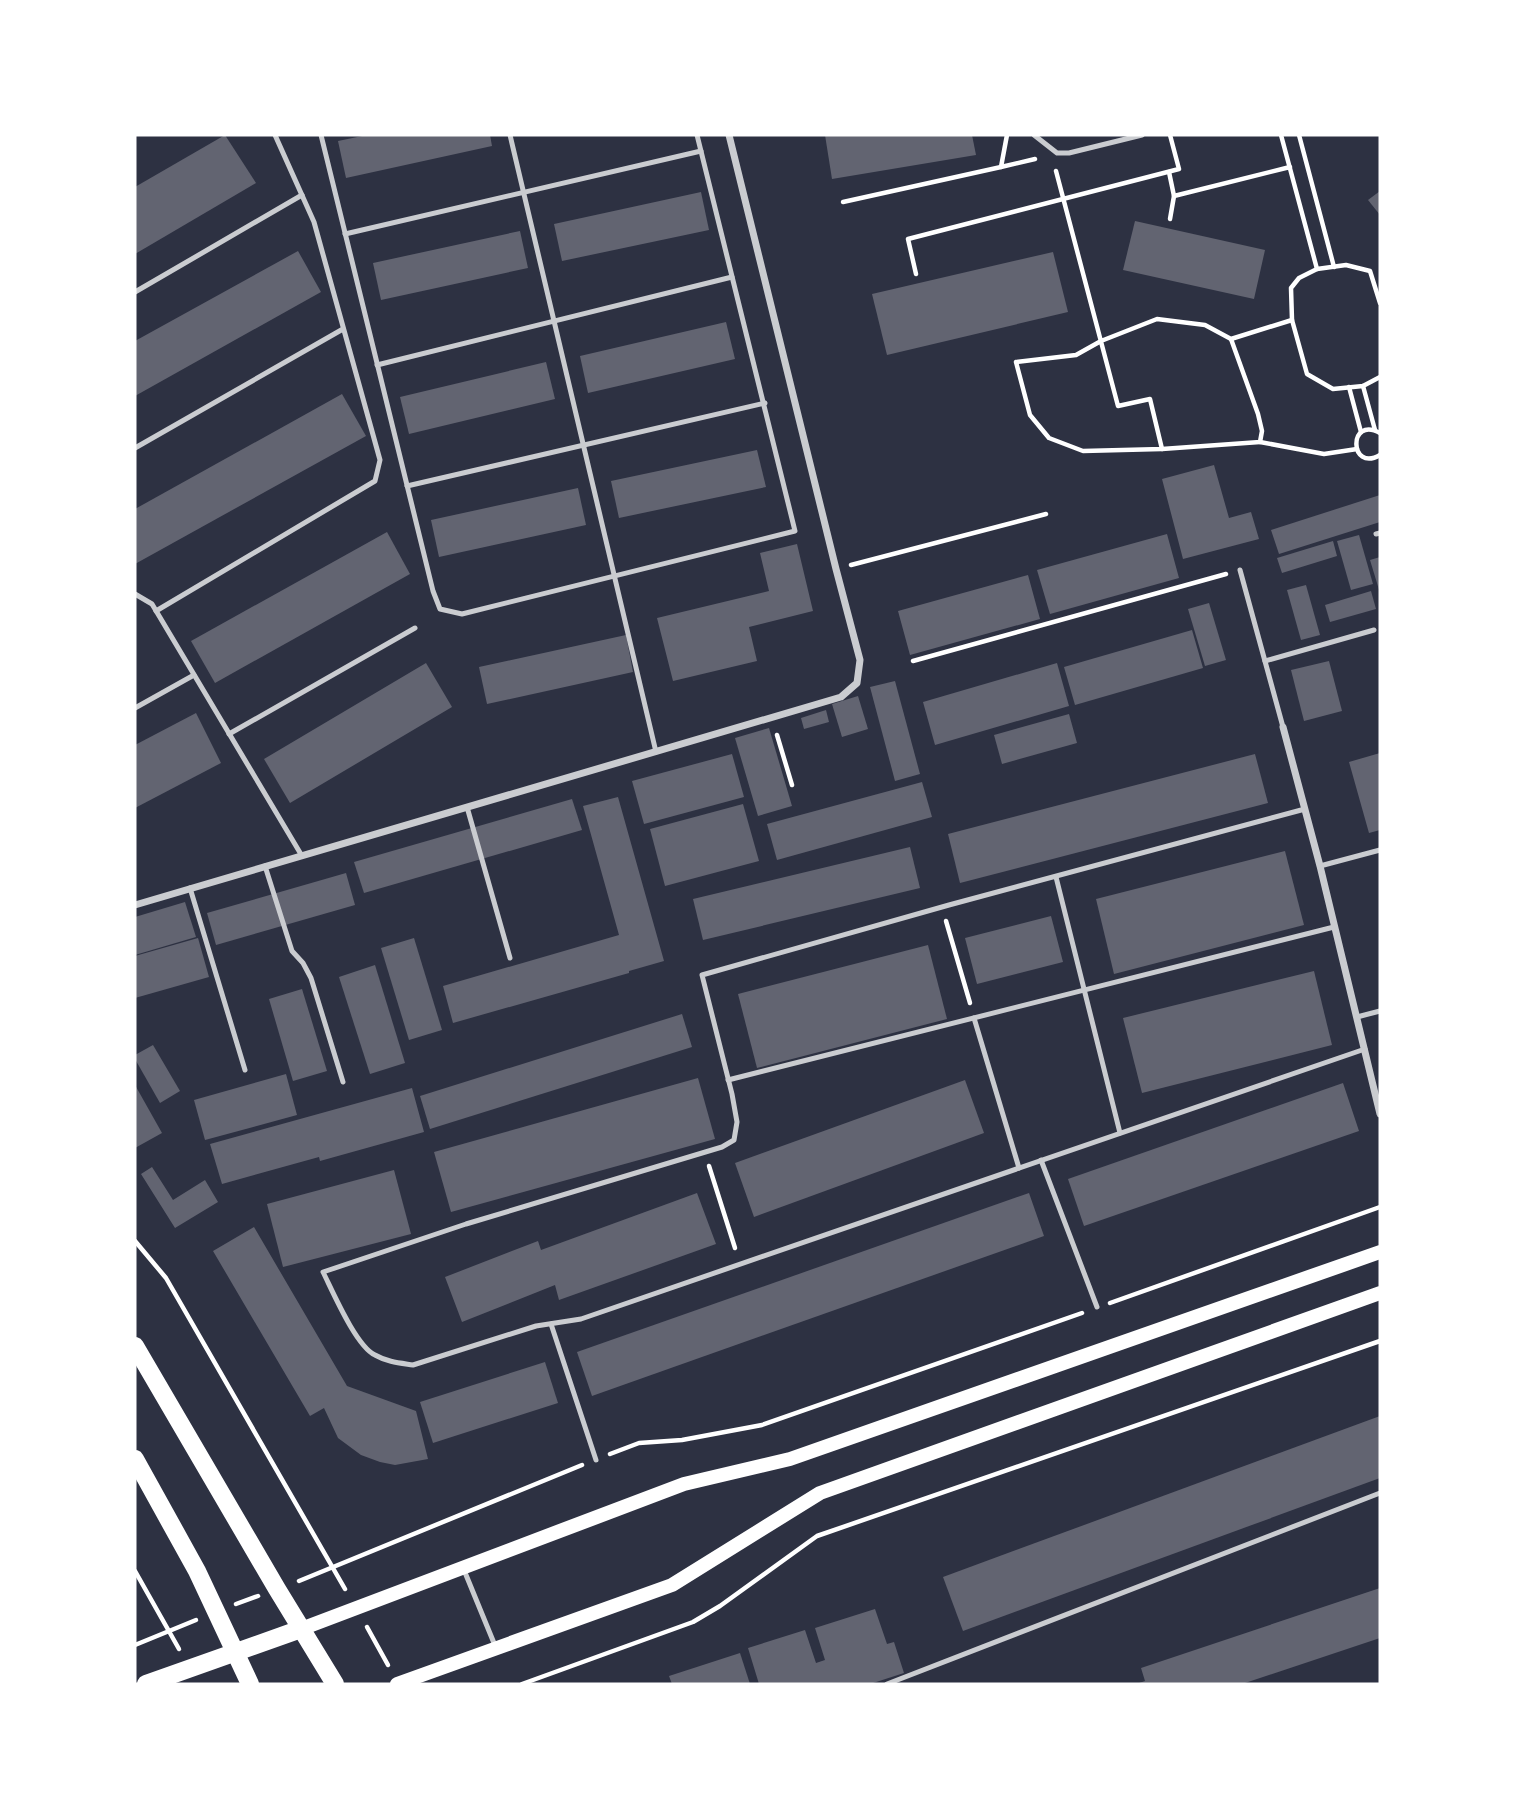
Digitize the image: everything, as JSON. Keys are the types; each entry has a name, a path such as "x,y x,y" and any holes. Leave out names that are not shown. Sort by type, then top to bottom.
{"main road":[{"path":"145,1684 356,1609 684,1484 790,1459 1380,1252"},
{"path":"398,1684 671,1585 820,1493 1380,1293"},
{"path":"135,1346 335,1684"},
{"path":"135,1459 197,1571 250,1684"}],"street":[{"path":"135,905 841,697 857,684 860,660 729,135"},
{"path":"1283,727 1380,1114"}],"lane":[{"path":"156,611 375,481 380,460 314,222 275,135"},
{"path":"321,135 433,591 440,609 462,614 795,531 697,135"},
{"path":"510,135 656,752"},
{"path":"1034,135 1057,153 1069,153 1142,135"},
{"path":"345,234 701,151"},
{"path":"135,292 302,195"},
{"path":"377,365 732,277"},
{"path":"135,448 343,328"},
{"path":"407,486 765,403"},
{"path":"1241,570 1283,727"},
{"path":"135,594 152,604 302,856"},
{"path":"229,734 415,628"},
{"path":"1265,661 1374,630"},
{"path":"135,708 194,675"},
{"path":"467,807 510,958"},
{"path":"1305,809 702,975 737,1122 733,1140 722,1147 466,1224 323,1272 351,1327 372,1354 393,1362 413,1365 536,1326 581,1319 1365,1049"},
{"path":"1320,866 1380,850"},
{"path":"265,866 292,951 303,962 311,978 343,1082"},
{"path":"1056,877 1120,1133"},
{"path":"190,888 245,1070"},
{"path":"728,1080 1334,927"},
{"path":"1357,1017 1380,1011"},
{"path":"974,1018 1019,1168"},
{"path":"1041,1160 1097,1307"},
{"path":"551,1324 596,1460"},
{"path":"887,1684 1380,1493"},
{"path":"463,1567 496,1648"}],"path":[{"path":"1002,167 1007,135"},
{"path":"916,274 908,239 1179,169 1170,135"},
{"path":"1281,135 1317,269"},
{"path":"1299,135 1334,267"},
{"path":"844,202 1057,153 1056,170 1118,406 1150,399 1162,449"},
{"path":"1174,196 1290,167"},
{"path":"1169,172 1174,196 1170,219"},
{"path":"1380,303 1378,284 1370,271 1346,265 1317,269 1299,278 1291,288 1292,320 1307,374 1333,389 1363,386 1380,377"},
{"path":"1259,442 1262,431 1260,423 1231,339 1205,325 1157,319 1101,341 1076,355 1016,362 1030,415 1049,438 1083,451 1259,442 1324,454 1357,449"},
{"path":"1231,339 1292,320"},
{"path":"1363,386 1378,431 1361,432 1356,440 1357,449 1359,454 1368,458 1380,455"},
{"path":"1349,387 1361,432"},
{"path":"836,569 1046,514"},
{"path":"913,662 1241,570"},
{"path":"772,717 792,785"},
{"path":"943,908 974,1018"},
{"path":"705,1152 741,1264"},
{"path":"135,1645 639,1443 682,1440 762,1425 1380,1208"},
{"path":"135,1241 166,1278 398,1684"},
{"path":"522,1684 693,1622 720,1606 817,1536 1380,1341"},
{"path":"135,1571 189,1668"}],"building":[{"path":"225,135 256,183 135,254 135,187"},
{"path":"367,135 490,135 492,146 346,178 338,141"},
{"path":"825,135 972,135 976,155 832,179"},
{"path":"1380,191 1380,215 1368,200"},
{"path":"701,192 709,230 562,261 554,224"},
{"path":"1135,221 1265,250 1254,299 1123,270"},
{"path":"520,231 528,268 381,300 373,263"},
{"path":"298,251 321,292 135,396 135,341"},
{"path":"1053,252 1068,312 887,355 872,294"},
{"path":"726,322 735,359 588,393 580,356"},
{"path":"546,362 555,399 409,434 400,397"},
{"path":"342,394 366,436 135,564 135,509"},
{"path":"757,450 766,487 619,518 611,481"},
{"path":"1214,465 1229,518 1251,512 1259,539 1183,559 1162,479"},
{"path":"578,488 586,525 439,557 431,520"},
{"path":"1380,495 1380,522 1279,554 1271,530"},
{"path":"387,532 410,574 215,683 191,641"},
{"path":"1167,534 1179,578 1050,614 1037,570"},
{"path":"1359,535 1373,584 1351,590 1337,541"},
{"path":"1333,541 1337,556 1282,573 1277,558"},
{"path":"797,544 813,611 749,627 757,661 673,681 657,618 769,591 760,553"},
{"path":"1380,557 1380,593 1370,560"},
{"path":"1028,575 1040,619 910,655 898,611"},
{"path":"1306,585 1320,635 1301,640 1287,590"},
{"path":"1371,591 1376,609 1330,622 1325,605"},
{"path":"1209,603 1226,660 1205,666 1188,609"},
{"path":"1192,630 1203,668 1075,705 1064,667"},
{"path":"626,635 633,672 487,704 479,667"},
{"path":"1329,661 1342,711 1304,721 1291,670"},
{"path":"426,663 452,707 290,803 264,759"},
{"path":"1057,663 1069,706 935,745 923,702"},
{"path":"895,681 920,774 895,781 870,687"},
{"path":"858,696 868,729 842,737 832,704"},
{"path":"826,710 829,722 804,729 801,718"},
{"path":"196,713 221,763 135,808 135,745"},
{"path":"1069,714 1077,743 1002,764 994,735"},
{"path":"769,728 792,806 758,816 735,738"},
{"path":"1380,753 1380,830 1369,833 1349,762"},
{"path":"732,754 744,797 644,824 632,781"},
{"path":"1255,754 1268,803 960,883 948,834"},
{"path":"922,782 932,817 777,860 767,824"},
{"path":"618,797 664,961 453,1023 443,986 619,935 583,806"},
{"path":"572,799 582,830 364,893 354,862"},
{"path":"743,804 759,861 665,886 650,829"},
{"path":"910,847 920,888 703,940 693,899"},
{"path":"1285,851 1304,925 1114,974 1096,899"},
{"path":"346,873 355,905 216,945 207,913"},
{"path":"185,902 196,937 135,955 135,917"},
{"path":"1051,916 1063,962 977,984 965,938"},
{"path":"198,938 209,977 135,998 135,956"},
{"path":"414,938 442,1030 409,1040 381,948"},
{"path":"928,945 947,1019 757,1068 738,994"},
{"path":"375,965 405,1063 370,1074 339,977"},
{"path":"1314,971 1332,1045 1142,1093 1123,1018"},
{"path":"302,989 327,1071 293,1081 269,999"},
{"path":"682,1014 692,1047 430,1129 420,1096"},
{"path":"153,1045 180,1091 160,1103 135,1059 135,1055"},
{"path":"286,1074 297,1115 205,1140 194,1100"},
{"path":"698,1078 715,1139 451,1212 434,1152"},
{"path":"965,1080 984,1133 754,1217 735,1163"},
{"path":"1343,1083 1359,1131 1084,1226 1068,1179"},
{"path":"135,1085 162,1133 135,1148"},
{"path":"412,1088 424,1132 320,1161 319,1157 222,1184 210,1144"},
{"path":"152,1167 173,1200 205,1180 218,1202 175,1228 141,1174"},
{"path":"394,1170 411,1234 283,1267 267,1204"},
{"path":"697,1193 716,1244 559,1300 555,1285 462,1322 445,1277 538,1241 541,1250"},
{"path":"1029,1193 1044,1236 592,1396 577,1352"},
{"path":"254,1227 347,1386 416,1411 428,1459 395,1465 380,1462 361,1455 338,1438 324,1408 310,1416 213,1251"},
{"path":"545,1362 558,1403 433,1443 420,1402"},
{"path":"1380,1416 1380,1478 963,1631 943,1577"},
{"path":"1380,1588 1380,1638 1242,1684 1136,1684 1145,1681 1141,1668"},
{"path":"875,1609 887,1644 894,1642 904,1673 870,1684 759,1684 748,1648 805,1630 816,1663 825,1660 815,1628"},
{"path":"740,1653 750,1684 672,1684 669,1676"}]}
